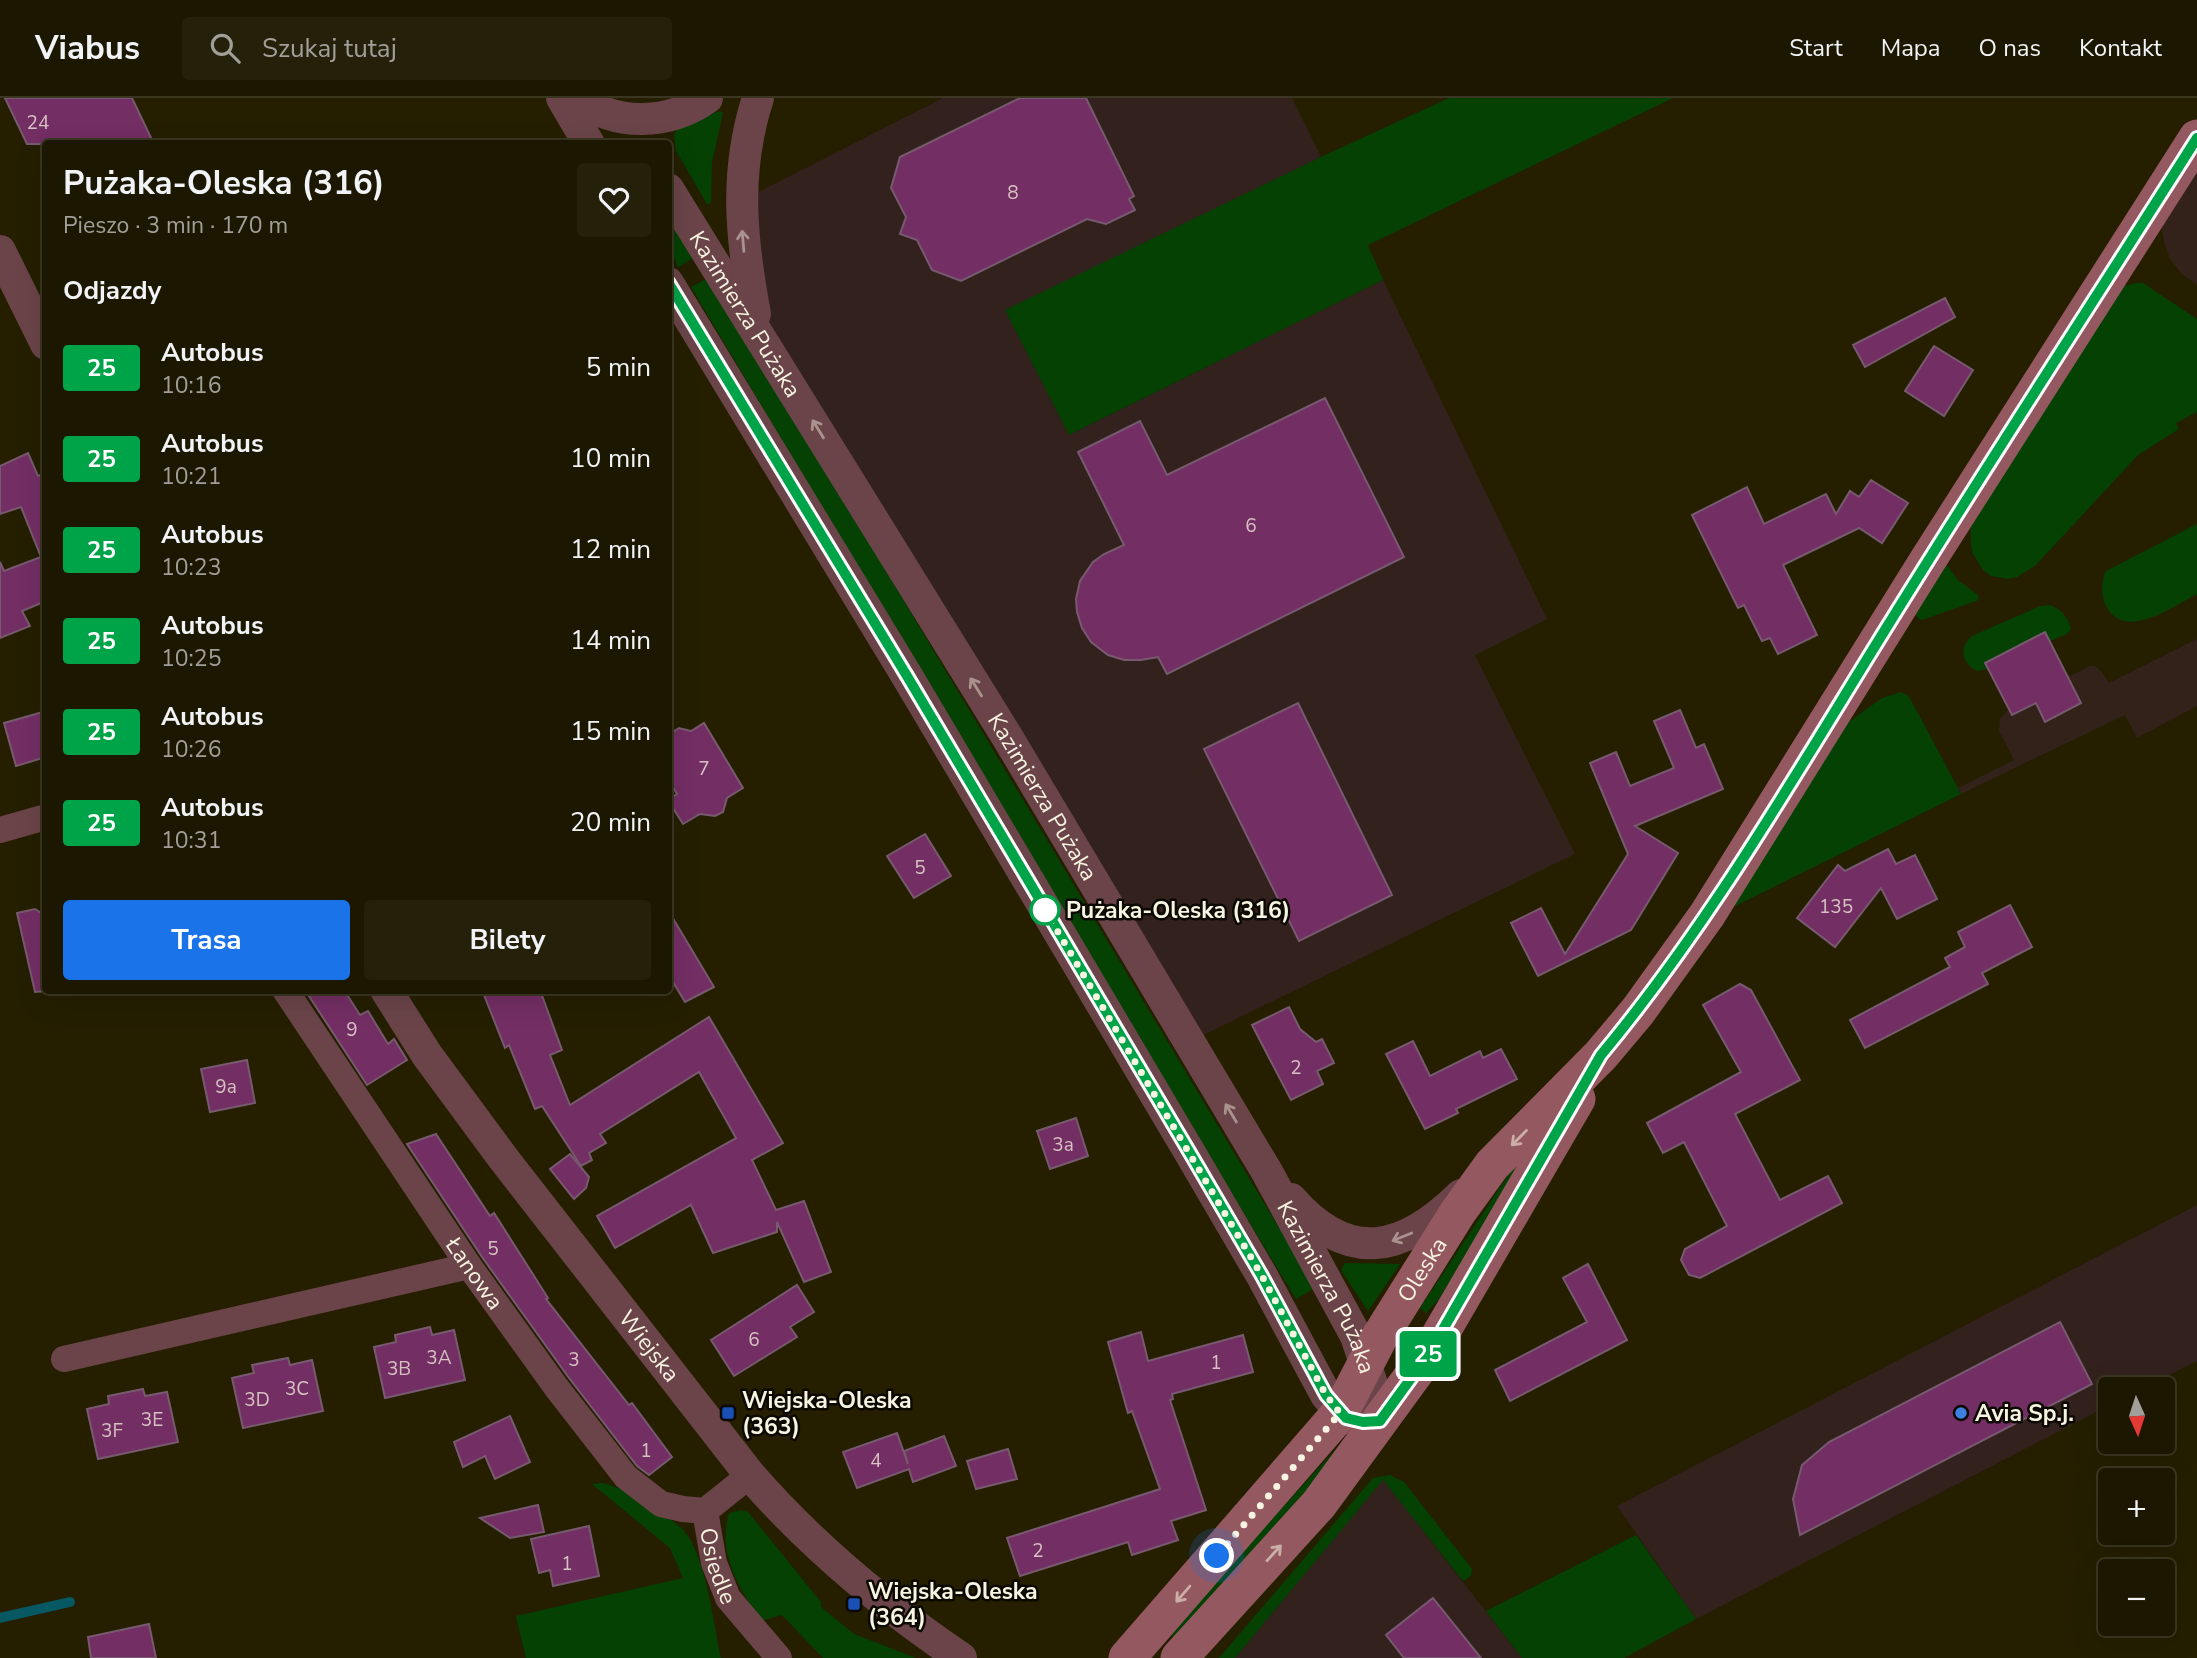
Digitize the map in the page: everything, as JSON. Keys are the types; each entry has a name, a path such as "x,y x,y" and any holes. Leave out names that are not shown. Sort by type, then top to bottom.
{"main road":[{"name":"Oleska","path":"1127,1658 1340,1413 1366,1362 1458,1212 1492,1165 1601,1055 1638,1012 1707,915 2197,138"},
{"name":"Oleska","path":"1179,1658 1319,1504 1430,1352 1601,1055"}],"street":[{"path":"562,98 587,140"},
{"path":"578,98 604,113 617,107 652,119 670,119 707,98"},
{"path":"758,98 749,132 741,201 743,243 758,332"},
{"path":"617,107 638,140"},
{"name":"Kazimierza Pużaka","path":"672,195 1006,735 1267,1172 1356,1336 1376,1396 1380,1421"},
{"path":"0,251 42,337"},
{"name":"Kazimierza Pużaka","path":"672,289 1161,1103 1262,1276 1326,1395 1340,1413"},
{"path":"0,830 42,818"},
{"name":"Łanowa","path":"288,994 469,1266 556,1387 626,1477 661,1504 705,1511"},
{"name":"Wiejska","path":"389,994 427,1055 503,1158 750,1475 786,1515 843,1567 909,1623 961,1658"},
{"path":"1267,1172 1303,1212 1325,1230 1350,1242 1373,1244 1393,1241 1439,1217 1492,1165"},
{"path":"64,1359 469,1266"},
{"path":"1340,1413 1346,1418 1363,1422 1380,1421"},
{"name":"Osiedle","path":"750,1475 705,1511 714,1563 728,1598 779,1658"}],"shaded area":[{"path":"943,98 1292,98 1321,157 1006,311 1069,435 1383,280 1547,619 1475,655 1575,854 1189,1042 758,333 741,201"},
{"path":"2197,138 2197,285 2181,273 2170,259 2164,242 2157,201"},
{"path":"2197,639 2197,706 2137,738 2125,715 1961,794 1958,788 2014,760 1999,731 2000,718 2009,709 2012,715 2036,703 2045,721 2081,703 2068,677 2095,666 2109,683"},
{"path":"2197,1205 2197,1361 2165,1377 2098,1377 2098,1411 1696,1619 1617,1506"},
{"path":"1383,1479 1522,1658 1235,1658"}],"green space":[{"path":"1449,98 1673,98 1368,245 1383,280 1069,435 1005,310"},
{"path":"720,111 723,113 712,162 711,201 707,204 676,151 674,136 677,128"},
{"path":"672,213 698,255 678,267 672,253"},
{"path":"710,277 1315,1288 1296,1299 1140,1042 691,287"},
{"path":"2143,283 2197,319 2197,412 2176,423 2179,429 2138,455 2035,566 2017,577 2008,579 1991,576 1983,570 1973,554 1970,496 2099,292"},
{"path":"2197,524 2197,594 2148,618 2123,621 2113,615 2103,596 2102,583 2106,571"},
{"path":"1946,564 1958,580 1978,595 1979,600 1922,620 1917,617 1906,597"},
{"path":"2050,605 2061,611 2066,618 2071,629 2067,634 2050,641 2045,632 1985,662 1988,669 1977,671 1968,664 1964,650 1972,636 2040,606"},
{"path":"1901,692 1912,702 1961,794 1701,923 1811,749 1882,698"},
{"path":"1527,1147 1534,1148 1439,1299 1426,1313 1420,1308"},
{"path":"1345,1263 1400,1264 1368,1311 1341,1270"},
{"path":"1336,1449 1339,1449 1338,1455 1176,1637 1173,1637 1170,1631"},
{"path":"1390,1475 1404,1482 1472,1569 1471,1576 1463,1581 1383,1480 1235,1658 1219,1658 1373,1478"},
{"path":"602,1483 643,1501 676,1523 690,1539 703,1571 721,1658 526,1658 516,1616 683,1578 670,1548 592,1484"},
{"path":"741,1510 748,1512 821,1602 821,1607 854,1634 916,1658 823,1658 782,1615 760,1621 732,1570 728,1557 726,1529 729,1513"},
{"path":"1636,1535 1696,1619 1624,1658 1522,1658 1486,1611"}],"building":[{"path":"5,98 132,98 152,140 42,140 42,144 27,144"},
{"path":"1020,98 1086,98 1134,196 1129,199 1135,210 1106,224 1087,219 961,281 932,270 917,240 900,234 906,217 891,188 900,157"},
{"path":"1945,298 1955,317 1865,367 1853,345"},
{"path":"1934,346 1973,370 1944,416 1905,391"},
{"path":"1325,398 1404,557 1167,674 1158,657 1124,660 1108,655 1091,642 1082,628 1077,612 1076,599 1080,581 1093,562 1124,545 1078,452 1140,421 1167,475"},
{"path":"28,453 38,476 42,474 42,603 22,611 30,626 0,638 0,562 4,571 41,557 21,507 0,514 0,466"},
{"path":"1871,480 1908,503 1882,543 1859,528 1783,565 1817,635 1778,654 1770,638 1762,641 1744,605 1738,608 1692,515 1747,487 1764,524 1826,494 1836,514 1850,491 1859,497"},
{"path":"2045,632 2081,703 2045,722 2036,703 2012,715 1985,663"},
{"path":"1298,703 1392,895 1299,941 1204,749"},
{"path":"1680,710 1696,748 1704,744 1723,789 1635,826 1678,853 1631,930 1538,976 1511,923 1541,908 1565,954 1628,854 1590,763 1616,752 1630,786 1674,768 1654,721"},
{"path":"42,712 42,758 16,766 4,723"},
{"path":"704,723 743,788 727,798 723,812 715,816 700,814 683,824 672,806 672,797 677,794 672,786 672,732 679,728 691,731"},
{"path":"925,834 951,876 914,898 887,856"},
{"path":"1888,849 1896,864 1915,855 1937,899 1897,919 1881,888 1835,947 1797,918 1838,865 1845,871"},
{"path":"2010,905 2032,947 1982,973 1988,984 1865,1048 1850,1020 1950,967 1945,958 1965,947 1958,932"},
{"path":"35,909 42,913 42,991 35,992 17,913"},
{"path":"672,917 714,987 685,1002 672,981"},
{"path":"1740,984 1751,990 1800,1080 1735,1114 1780,1200 1828,1176 1842,1203 1700,1278 1689,1275 1681,1260 1685,1249 1727,1226 1684,1142 1663,1153 1647,1123 1741,1072 1703,1005"},
{"path":"308,994 347,994 360,1015 368,1011 388,1044 394,1039 407,1060 367,1085"},
{"path":"484,994 541,994 562,1050 550,1055 570,1105 709,1017 783,1143 752,1160 776,1210 804,1201 831,1272 804,1282 777,1222 777,1232 713,1253 691,1205 615,1248 597,1216 736,1138 699,1072 600,1134 606,1143 589,1153 592,1160 581,1166 542,1106 535,1109 509,1045 505,1048"},
{"path":"1289,1007 1300,1029 1316,1042 1322,1039 1334,1063 1317,1071 1323,1084 1291,1100 1252,1025"},
{"path":"1413,1041 1430,1076 1480,1051 1483,1058 1501,1049 1517,1079 1456,1109 1458,1113 1425,1129 1386,1054"},
{"path":"247,1060 255,1103 210,1112 201,1069"},
{"path":"1076,1118 1088,1156 1050,1169 1037,1131"},
{"path":"436,1134 490,1216 494,1213 548,1298 546,1299 629,1405 632,1403 672,1457 649,1475 637,1466 569,1378 482,1257 407,1144"},
{"path":"570,1154 589,1177 586,1188 574,1199 550,1169"},
{"path":"1588,1264 1627,1340 1510,1401 1495,1370 1587,1322 1563,1278"},
{"path":"797,1285 814,1312 790,1327 797,1337 734,1376 711,1340"},
{"name":"Avia Sp.j.","path":"2060,1322 2092,1384 1800,1535 1793,1499 1802,1465 1829,1442"},
{"path":"430,1327 432,1335 454,1330 465,1380 385,1398 374,1347 396,1342 395,1335"},
{"path":"1141,1332 1148,1361 1243,1335 1253,1372 1172,1394 1173,1399 1170,1400 1206,1510 1171,1521 1178,1540 1132,1555 1128,1542 1020,1576 1007,1538 1160,1489 1132,1411 1128,1413 1108,1342"},
{"path":"288,1358 290,1365 312,1360 323,1411 243,1428 232,1378 254,1373 252,1365"},
{"path":"143,1389 145,1396 167,1392 178,1442 98,1459 87,1409 109,1404 108,1396"},
{"path":"510,1416 530,1462 495,1479 485,1456 463,1467 454,1442"},
{"path":"897,1433 908,1464 904,1451 944,1436 956,1466 913,1482 909,1469 857,1488 843,1452"},
{"path":"1008,1449 1017,1479 976,1489 967,1461"},
{"path":"538,1505 544,1532 510,1538 480,1518"},
{"path":"589,1526 599,1576 553,1586 550,1570 539,1573 531,1539"},
{"path":"1433,1598 1481,1658 1404,1658 1386,1635"},
{"path":"149,1624 156,1658 91,1658 88,1637"}],"waterway":[{"path":"0,1618 70,1602"}],"bus line":[{"name":"25","path":"672,289 907,676 1193,1158 1262,1276 1326,1395 1346,1418 1363,1422 1380,1421 1430,1352 1601,1055 1638,1012 1707,915 2197,138"}],"place":[{"name":"Pużaka-Oleska (316)","path":"1045,910"},
{"name":"Wiejska-Oleska (363)","path":"728,1413"},
{"name":"Avia Sp.j.","path":"1961,1413"},
{"name":"Wiejska-Oleska (364)","path":"854,1604"}],"route":[{"path":"1045,910 1262,1276 1326,1395 1340,1413 1217,1556"}]}
